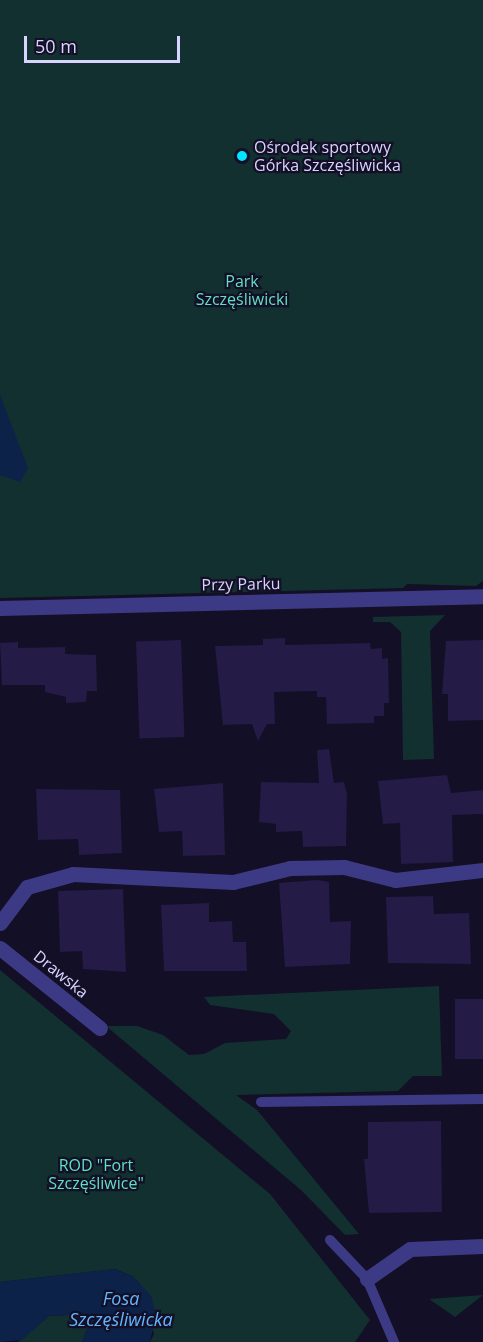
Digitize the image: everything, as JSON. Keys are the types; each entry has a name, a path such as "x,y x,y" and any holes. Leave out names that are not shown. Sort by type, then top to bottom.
{"street":[{"name":"Przy Parku","path":"0,608 483,596"},
{"path":"0,923 33,883 73,874 233,882 290,868 344,867 395,880 452,878 483,870"},
{"name":"Drawska","path":"0,948 100,1028"},
{"path":"368,1279 410,1249 483,1246"}],"lane":[{"path":"261,1102 483,1099"},
{"path":"330,1240 368,1279 394,1342"}],"green space":[{"name":"Park Szczęśliwicki","path":"0,0 483,0 483,581 476,586 407,584 403,588 0,598"},
{"path":"445,615 430,631 434,759 403,760 401,632 390,622 373,622 373,617"},
{"name":"ROD \"Fort Szczęśliwice\"","path":"0,970 270,1194 370,1320 355,1342 150,1342 154,1334 134,1277 115,1269 0,1282"},
{"path":"439,986 442,1076 413,1076 398,1091 236,1095 257,1110 359,1234 345,1235 301,1190 106,1026 137,1026 163,1035 189,1055 204,1054 225,1043 286,1039 291,1031 274,1014 210,1005 204,997"},
{"path":"483,1295 455,1317 429,1299"},
{"path":"87,1314 91,1319 82,1342 18,1342 49,1316"}],"water":[{"path":"0,395 28,468 20,482 0,475"},
{"name":"Fosa Szczęśliwicka","path":"114,1269 134,1277 151,1296 156,1314 150,1342 82,1342 91,1319 87,1314 49,1316 22,1340 0,1342 0,1282"}],"building":[{"path":"285,638 285,645 370,643 371,649 382,648 382,659 388,658 389,703 384,703 384,716 374,716 374,723 327,724 326,697 317,697 317,691 274,692 275,724 267,724 258,741 252,724 223,725 215,646 263,645 263,639"},
{"path":"181,640 184,737 139,739 136,642"},
{"path":"483,640 483,720 448,721 448,694 442,694 446,641"},
{"path":"18,642 18,648 65,647 65,654 96,655 97,691 87,691 86,702 66,703 66,697 45,692 45,685 2,685 0,643"},
{"path":"329,749 334,783 344,782 347,794 346,846 303,847 302,831 276,832 276,824 259,822 261,782 319,783 317,750"},
{"path":"447,775 451,793 483,790 483,814 452,815 453,862 401,864 400,823 383,824 378,781"},
{"path":"223,783 225,855 183,856 182,831 159,832 154,789"},
{"path":"36,789 120,790 122,853 79,855 78,839 38,840"},
{"path":"317,880 329,882 330,922 351,921 350,964 285,967 279,883"},
{"path":"123,889 126,972 83,969 82,951 60,952 58,891"},
{"path":"433,896 434,914 469,913 471,964 388,963 386,897"},
{"path":"209,903 209,922 232,921 233,942 246,942 247,971 164,971 161,905"},
{"path":"455,999 483,999 483,1059 455,1059"},
{"path":"441,1121 442,1212 369,1213 364,1159 368,1159 368,1122"}],"place":[{"name":"Ośrodek sportowy Górka Szczęśliwicka","path":"242,156"}]}
